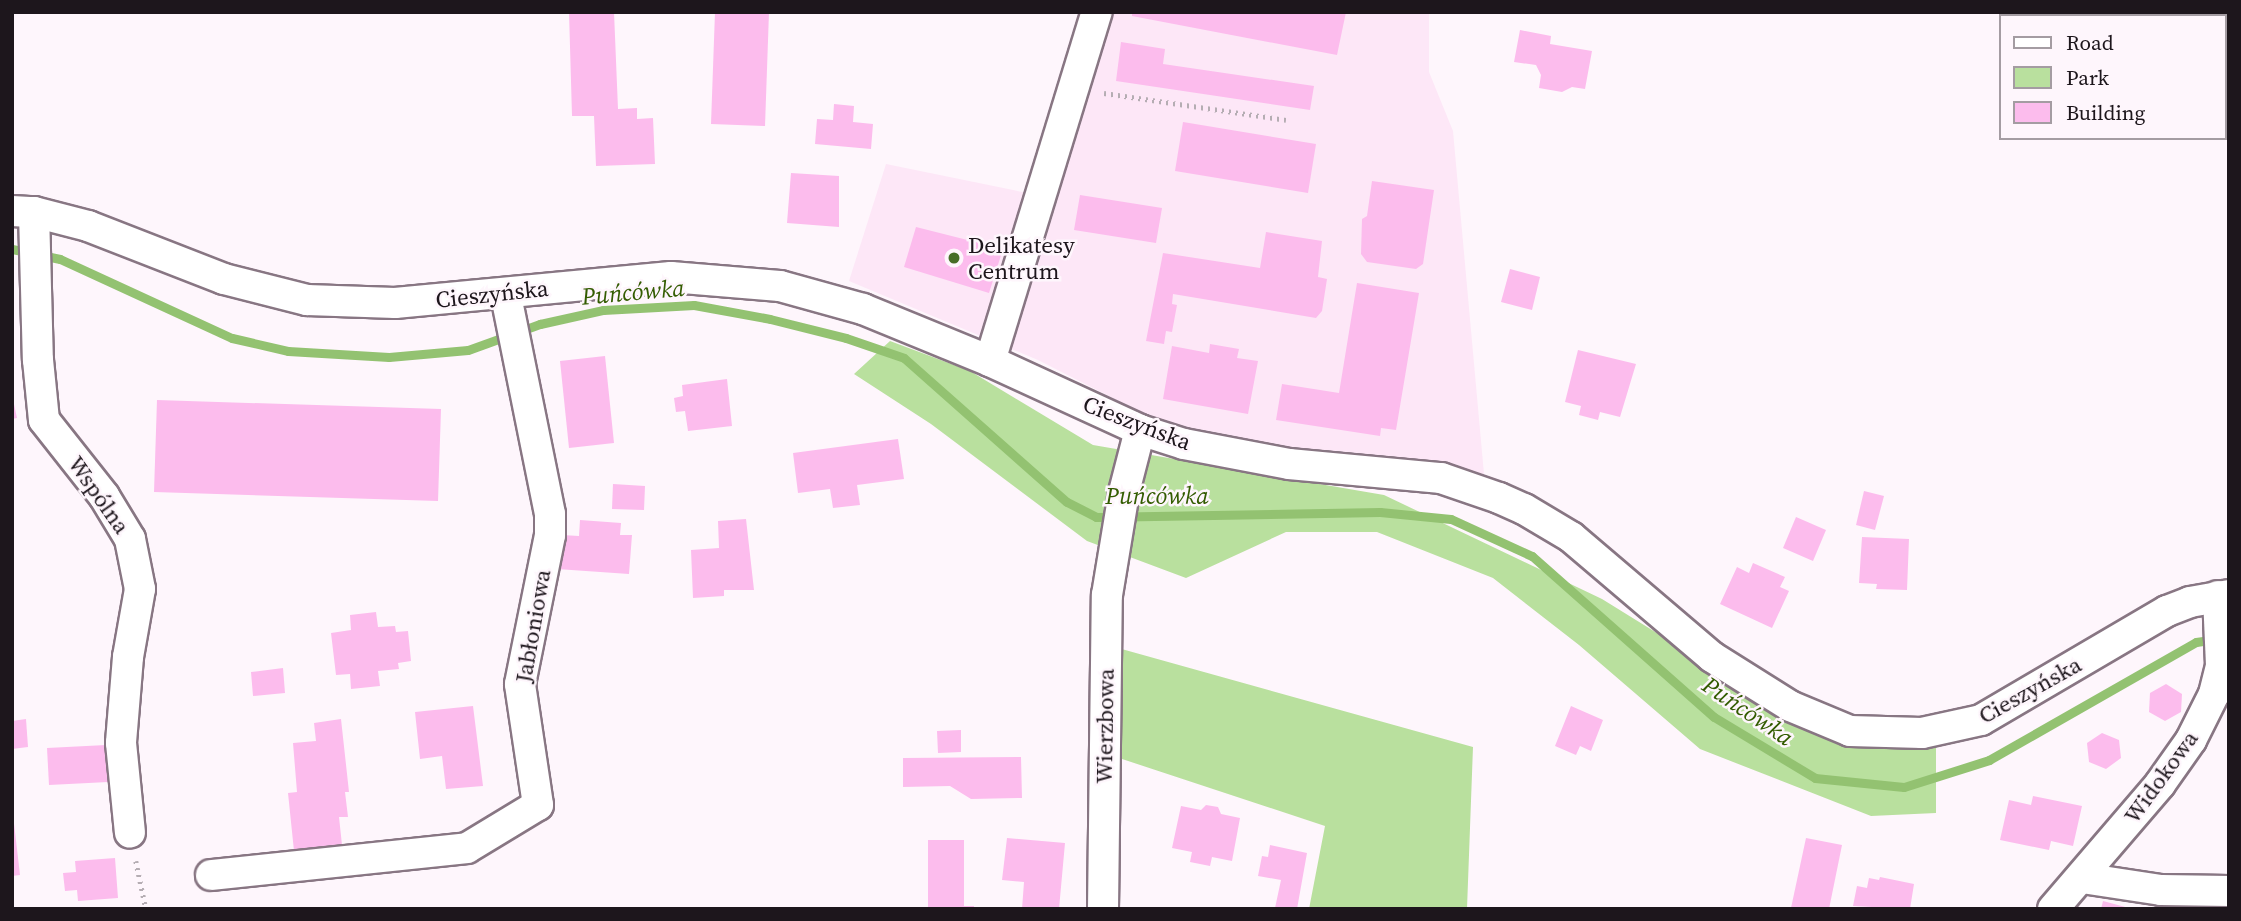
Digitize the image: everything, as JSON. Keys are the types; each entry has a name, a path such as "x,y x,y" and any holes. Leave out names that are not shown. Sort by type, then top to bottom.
{"street":[{"path":"990,361 1097,12"},
{"name":"Cieszyńska","path":"27,218 88,226 224,279 307,300 508,308 670,277 780,286 881,315 990,361 1140,430 1184,444 1244,457 1441,478 1499,498 1571,537 1712,656 1790,706 1850,731 1922,733 1981,720 2167,611 2223,605"},
{"name":"Wspólna","path":"27,218 35,270 44,420 104,496 130,539 140,589 128,657 121,743 130,833"},
{"name":"Jabłoniowa","path":"211,875 467,848 538,805 520,684 550,535 550,514 508,308"},
{"name":"Wierzbowa","path":"1103,909 1107,595 1113,544 1140,430"},
{"name":"Widokowa","path":"2053,909 2160,784 2191,740 2214,694 2221,664 2223,605"},
{"path":"2082,878 2161,890 2229,891"}],"path":[{"path":"1075,89 1286,120"},
{"path":"130,833 146,909"}],"shaded area":[{"path":"1101,12 1429,12 1429,72 1453,131 1484,474 1242,444 1154,419 1038,360 849,281 886,164 1032,194"}],"green space":[{"path":"890,341 970,371 1093,445 1384,495 1602,599 1836,744 1936,745 1936,813 1871,816 1700,749 1579,645 1493,578 1377,532 1286,532 1186,578 1087,541 931,424 854,374"},
{"path":"1118,648 1473,747 1467,909 1309,909 1325,826 1116,757"}],"building":[{"path":"569,12 614,12 618,109 637,108 637,119 653,118 655,164 596,166 594,116 572,116"},
{"path":"715,12 769,12 765,126 711,124"},
{"path":"1132,12 1346,12 1337,55 1132,16"},
{"path":"1520,30 1551,36 1550,44 1592,51 1585,89 1572,87 1562,92 1539,88 1541,75 1536,65 1514,62"},
{"path":"1121,42 1165,49 1163,64 1314,86 1310,110 1116,81"},
{"path":"834,104 854,106 853,122 873,124 871,149 815,144 817,119 833,120"},
{"path":"1183,122 1316,144 1308,193 1175,171"},
{"path":"791,173 839,176 839,227 787,223"},
{"path":"1372,181 1434,190 1423,264 1416,269 1367,262 1361,254 1362,219 1367,216"},
{"path":"1080,195 1162,208 1156,243 1074,230"},
{"name":"Delikatesy Centrum","path":"916,227 1003,249 989,293 904,267"},
{"path":"1266,232 1322,241 1318,277 1327,279 1322,311 1316,318 1173,294 1172,304 1177,305 1172,332 1166,331 1164,344 1146,341 1163,253 1260,268"},
{"path":"1510,269 1540,277 1532,310 1501,302"},
{"path":"1357,283 1419,293 1396,430 1381,428 1380,436 1276,420 1282,384 1339,393"},
{"path":"1210,344 1239,349 1237,358 1258,361 1248,414 1163,399 1172,346 1209,353"},
{"path":"1578,350 1636,364 1620,417 1600,412 1598,420 1579,415 1581,406 1565,402"},
{"path":"605,356 614,443 569,448 560,361"},
{"path":"727,379 732,426 688,431 685,411 676,412 674,398 683,396 682,385"},
{"path":"12,395 17,418 12,419"},
{"path":"157,400 441,409 438,501 154,492"},
{"path":"898,439 904,479 857,485 860,505 833,508 830,489 798,493 793,453"},
{"path":"613,484 645,486 644,510 612,509"},
{"path":"1864,491 1884,496 1875,530 1856,525"},
{"path":"1796,517 1826,530 1813,561 1783,548"},
{"path":"746,519 754,590 724,590 724,596 693,598 691,550 719,548 718,521"},
{"path":"580,520 621,523 620,535 632,535 629,574 557,569 562,535 579,536"},
{"path":"1862,537 1909,539 1907,590 1876,589 1877,584 1859,583"},
{"path":"1753,563 1785,577 1780,587 1789,591 1772,628 1720,604 1737,567 1749,573"},
{"path":"376,612 378,627 395,626 396,632 408,631 411,661 398,663 399,669 378,671 380,686 351,689 350,674 336,675 331,633 351,630 350,615"},
{"path":"283,668 285,693 253,696 251,672"},
{"path":"2166,684 2182,694 2181,712 2165,721 2149,712 2150,693"},
{"path":"473,706 483,786 446,789 442,756 420,759 415,712"},
{"path":"1571,706 1603,720 1591,751 1580,746 1576,755 1555,746"},
{"path":"26,719 28,747 12,749 12,721"},
{"path":"341,719 349,792 345,792 348,817 339,817 342,845 294,851 288,793 297,792 293,743 316,741 314,723"},
{"path":"961,730 961,752 938,753 937,731"},
{"path":"2102,733 2119,740 2121,758 2106,769 2089,762 2087,743"},
{"path":"106,745 108,782 49,785 47,748"},
{"path":"1021,757 1022,798 971,799 950,786 903,787 903,758"},
{"path":"2033,796 2082,806 2073,846 2051,841 2049,850 2000,840 2009,800 2031,805"},
{"path":"1206,805 1218,807 1221,814 1240,818 1232,861 1212,857 1210,866 1190,862 1192,852 1172,848 1181,806 1201,810"},
{"path":"12,806 20,875 12,876"},
{"path":"1007,838 1065,843 1059,909 1022,909 1024,882 1002,880"},
{"path":"1806,838 1842,845 1829,909 1791,908"},
{"path":"928,840 964,840 964,906 974,906 974,909 928,909"},
{"path":"1270,845 1307,853 1297,909 1275,908 1281,880 1258,876 1262,856 1268,857"},
{"path":"115,858 118,898 78,901 77,890 65,891 63,873 76,872 75,861"},
{"path":"1880,877 1914,884 1910,909 1853,906 1857,886 1867,888 1869,878 1879,880"},
{"path":"2103,901 2129,908 2129,909 2101,909"}],"waterway":[{"name":"Puńcówka","path":"12,249 60,259 232,338 288,351 389,357 468,350 540,324 603,310 694,305 770,319 846,338 904,358 1067,502 1096,517 1380,512 1451,519 1532,556 1714,717 1815,778 1904,787 1989,760 2196,642 2217,639"}],"place":[{"name":"Delikatesy Centrum","path":"954,258"}]}
